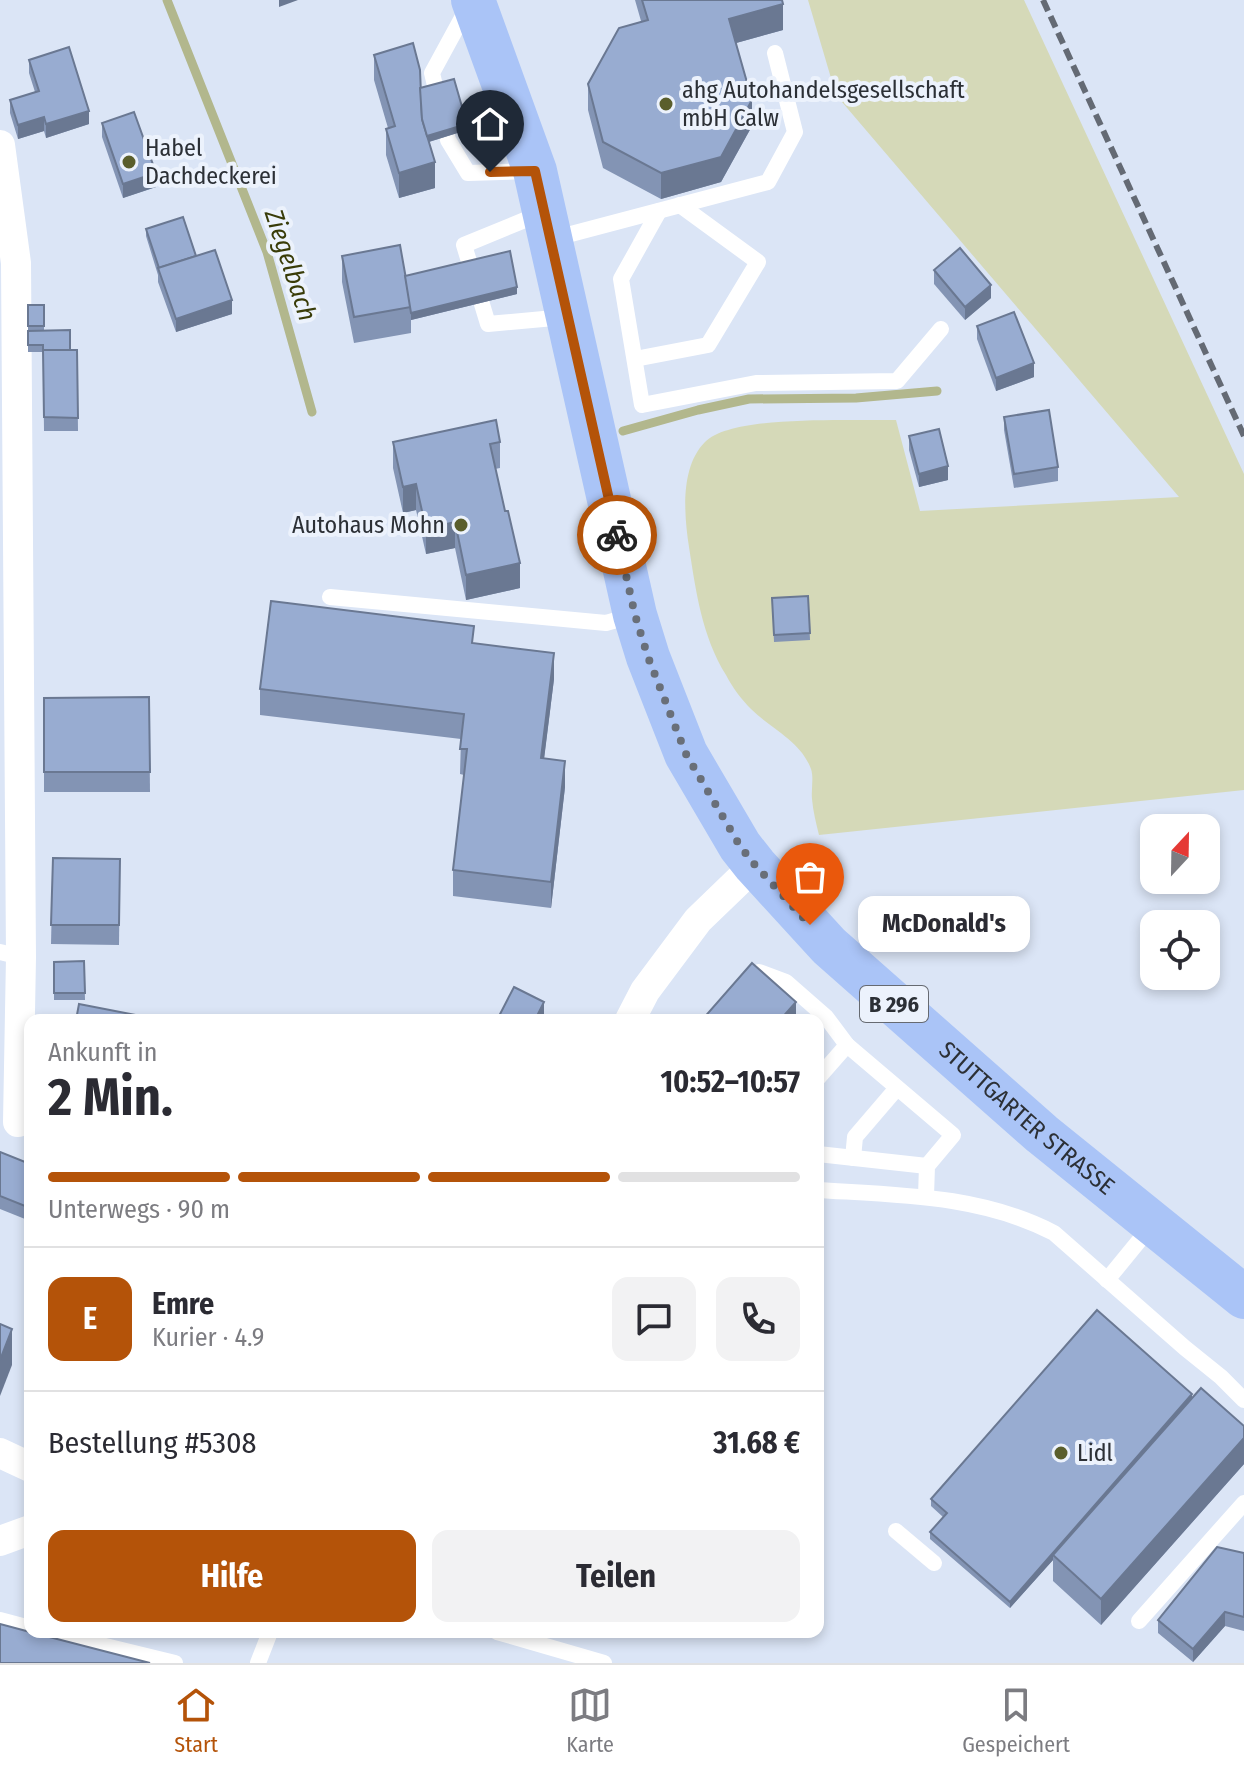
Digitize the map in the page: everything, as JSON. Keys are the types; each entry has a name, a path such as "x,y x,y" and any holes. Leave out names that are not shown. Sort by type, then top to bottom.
{"main road":[{"name":"STUTTGARTER STRASSE","path":"472,0 543,208 635,615 648,657 686,754 740,846 829,946 1042,1134 1244,1297"}],"street":[{"path":"0,145 16,263 10,954 16,1122"},
{"path":"633,1014 645,991 698,920 755,865"},
{"path":"0,1453 24,1464"},
{"path":"0,1541 24,1532"}],"lane":[{"path":"472,0 432,73 448,140 468,173 543,208 659,211 768,182 795,132 775,53"},
{"path":"635,359 708,345 758,262 680,205"},
{"path":"543,208 464,245 488,324 567,317"},
{"path":"659,211 621,279 642,405 756,383 897,381 941,329"},
{"path":"330,597 606,623 635,615"},
{"path":"738,989 759,972 786,982 823,1014"},
{"path":"824,1015 847,1045 953,1135 927,1166 926,1196"},
{"path":"824,1071 847,1045"},
{"path":"853,1158 855,1137 897,1088"},
{"path":"824,1155 927,1166"},
{"path":"824,1190 926,1196 957,1201 1040,1226 1054,1233 1244,1400"},
{"path":"1107,1280 1153,1223"},
{"path":"1139,1621 1244,1503"},
{"path":"896,1531 934,1563"},
{"path":"0,1620 24,1626"},
{"path":"73,1638 175,1663"},
{"path":"258,1663 268,1638"},
{"path":"518,1638 604,1663"}],"green space":[{"path":"808,0 1024,0 1244,474 1244,790 819,835 812,804 812,772 806,759 793,743 751,709 728,680 711,645 701,613 685,506 691,464 705,442 719,433 766,423 896,420 920,511 1179,497 836,95"}],"building":[{"path":"642,0 782,0 783,4 729,19 752,100 721,157 661,173 603,142 588,84 619,28 648,20"},
{"path":"413,43 420,70 422,119 435,162 399,173 386,129 395,126 374,55"},
{"path":"69,47 89,111 46,124 44,117 18,125 10,100 39,91 29,60"},
{"path":"454,79 467,124 427,136 422,119 420,88"},
{"name":"Habel Dachdeckerei","path":"134,112 156,173 123,184 102,123"},
{"path":"183,217 196,256 159,268 146,229"},
{"path":"400,245 411,307 354,317 342,256"},
{"path":"960,248 991,285 965,307 934,270"},
{"path":"215,250 232,300 176,319 158,268"},
{"path":"510,251 517,287 411,313 405,276"},
{"path":"28,305 44,305 44,326 28,326"},
{"path":"1014,312 1034,363 996,378 977,326"},
{"path":"70,330 70,350 43,350 43,345 28,345 28,331"},
{"path":"43,350 77,350 78,418 44,417"},
{"path":"1049,410 1058,467 1014,474 1004,417"},
{"name":"Autohaus Mohn","path":"496,420 500,442 490,444 520,563 466,575 455,522 426,529 416,484 403,487 393,442"},
{"path":"939,429 948,466 919,474 909,436"},
{"path":"808,596 810,633 774,635 772,598"},
{"path":"271,601 474,626 472,643 554,653 541,758 565,761 551,882 453,870 467,749 460,749 464,714 260,689"},
{"path":"149,697 150,772 44,772 44,698"},
{"path":"53,858 120,859 119,925 51,925"},
{"path":"84,961 85,993 54,993 54,962"},
{"path":"752,963 796,1002 785,1014 707,1014"},
{"path":"514,987 544,1002 538,1014 500,1014"},
{"path":"79,1004 131,1014 77,1014"},
{"path":"0,1152 24,1162 24,1206 0,1196"},
{"name":"Lidl","path":"1097,1310 1192,1394 1010,1602 930,1532 947,1513 931,1499"},
{"path":"0,1324 12,1329 0,1360"},
{"path":"1201,1388 1244,1426 1244,1438 1101,1599 1053,1555"},
{"path":"1217,1547 1244,1553 1244,1617 1225,1612 1193,1649 1158,1620"},
{"path":"0,1624 24,1630 24,1638 53,1638 150,1663 0,1663"}],"waterway":[{"name":"Ziegelbach","path":"167,0 267,252 312,412"},
{"path":"623,431 749,399 856,398 937,391"}],"railway":[{"path":"1043,0 1244,436"}],"way so far":[{"path":"617,535 648,657 686,754 740,846 810,925"}],"place":[{"name":"ahg Autohandelsgesellschaft mbH Calw","path":"666,104"},
{"name":"Habel Dachdeckerei","path":"129,162"},
{"name":"Autohaus Mohn","path":"461,525"},
{"name":"McDonald's","path":"810,925"},
{"name":"Lidl","path":"1061,1453"}],"route":[{"path":"490,172 535,171 617,535"}]}
